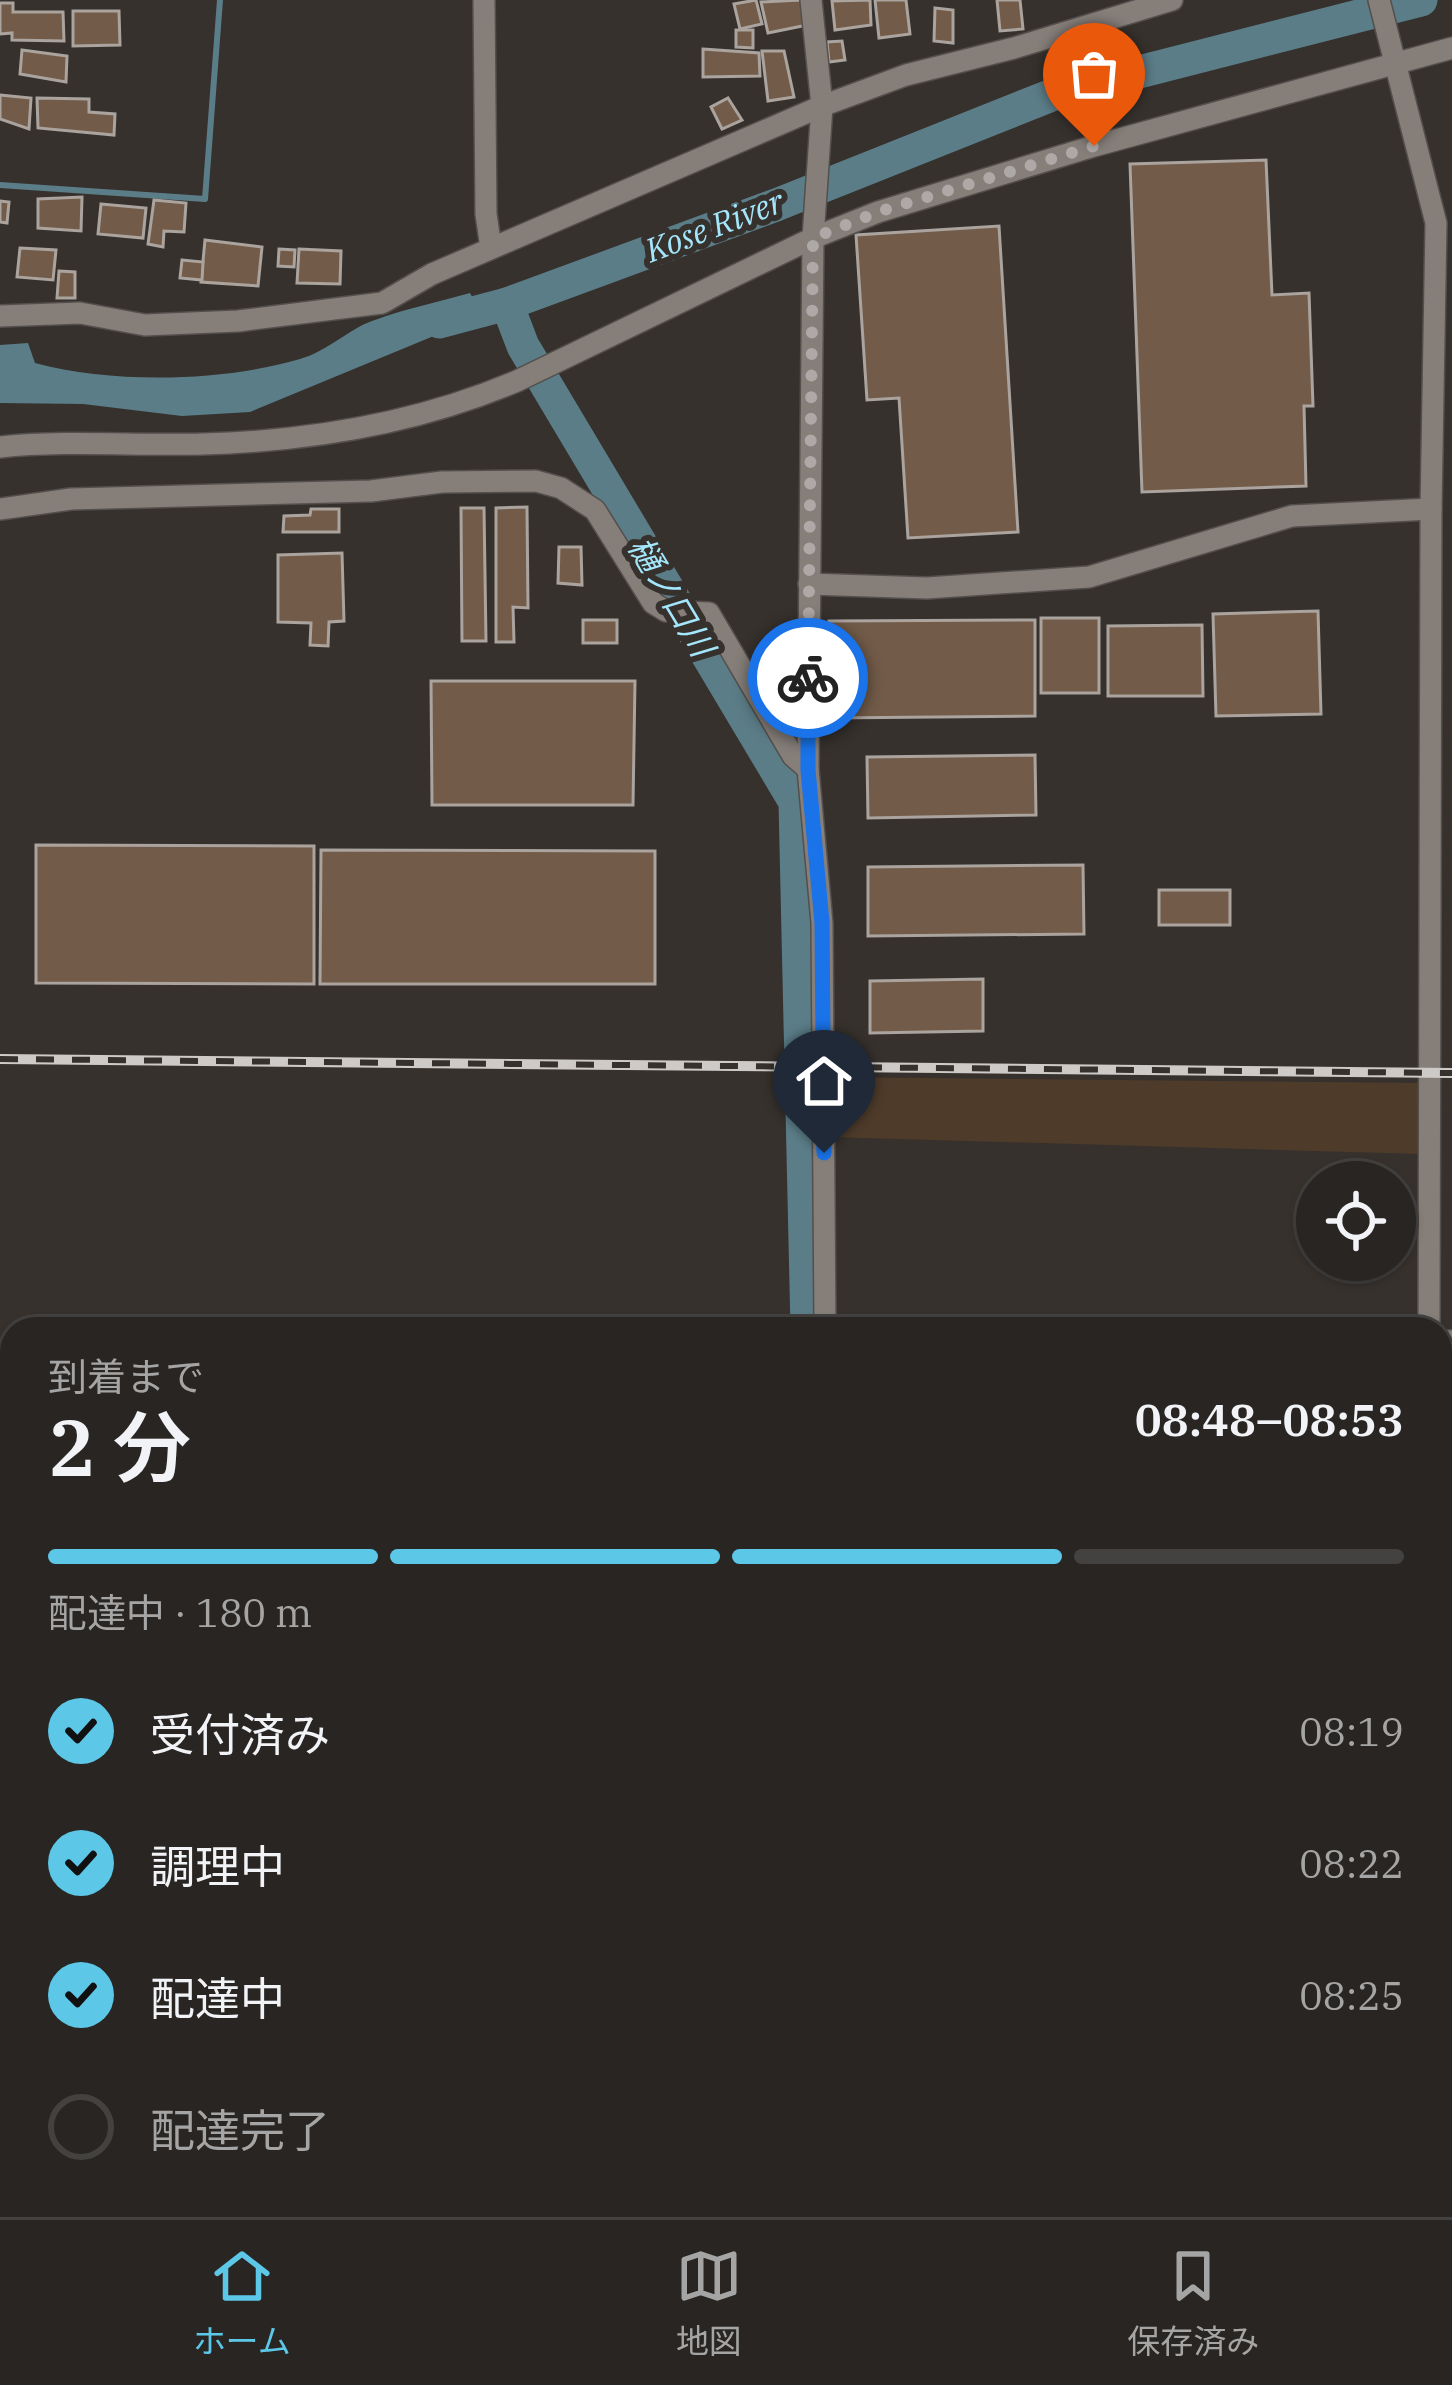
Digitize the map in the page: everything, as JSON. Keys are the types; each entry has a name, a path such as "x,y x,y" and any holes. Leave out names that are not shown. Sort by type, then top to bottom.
{"street":[{"path":"484,0 486,214 491,248"},
{"path":"811,0 822,112 814,234 808,770 822,923 825,1317"},
{"path":"0,316 80,314 145,326 382,303 491,248 906,75 1172,0"},
{"path":"1379,0 1436,223 1431,509 1441,714 1429,1317"},
{"path":"0,447 207,444 379,426 517,381 814,234 1394,58 1452,48"},
{"path":"0,509 71,499 371,491 486,480 561,488 595,510 653,603 666,611 709,613 794,756 808,770"},
{"path":"809,584 927,588 1089,577 1292,516 1431,509"}],"shaded area":[{"path":"828,1077 1422,1083 1421,1154 829,1137"}],"water":[{"path":"470,293 488,326 441,333 250,412 182,416 83,404 0,403 0,345 28,343 35,363 66,370 133,377 202,376 300,359 372,321"}],"building":[{"path":"756,0 762,24 740,29 734,4"},
{"path":"801,0 807,25 768,33 761,2"},
{"path":"870,0 871,25 835,30 832,1"},
{"path":"875,0 906,0 910,34 879,38"},
{"path":"997,0 1020,0 1023,29 1000,31"},
{"path":"0,3 13,3 13,12 63,12 64,41 12,40 12,33 0,34"},
{"path":"935,8 953,10 953,43 934,41"},
{"path":"73,11 119,11 120,45 73,46"},
{"path":"736,30 753,30 753,48 736,47"},
{"path":"842,41 845,60 829,62 827,42"},
{"path":"703,49 759,53 760,76 703,77"},
{"path":"22,50 67,56 66,82 20,74"},
{"path":"762,51 784,51 794,97 768,101"},
{"path":"0,95 31,98 29,129 0,119"},
{"path":"37,98 89,99 89,112 115,114 114,135 38,128"},
{"path":"728,98 742,120 722,129 711,107"},
{"path":"1266,160 1272,295 1309,293 1313,406 1304,406 1306,486 1142,492 1130,164"},
{"path":"82,197 81,231 38,228 38,199"},
{"path":"154,200 186,203 184,232 164,231 163,247 148,244"},
{"path":"0,201 9,202 7,223 0,222"},
{"path":"101,204 146,208 143,238 98,234"},
{"path":"999,226 1018,532 908,538 899,398 867,400 856,235"},
{"path":"205,240 262,247 258,286 201,282"},
{"path":"20,248 56,250 53,280 17,277"},
{"path":"279,249 295,250 294,267 278,266"},
{"path":"299,249 341,251 340,284 297,283"},
{"path":"182,260 203,262 202,280 180,278"},
{"path":"59,271 75,272 75,298 57,298"},
{"path":"527,507 528,608 513,607 514,642 496,642 496,508"},
{"path":"461,508 484,508 486,641 462,641"},
{"path":"311,509 339,509 339,532 283,532 284,516 310,515"},
{"path":"559,547 581,547 582,585 558,583"},
{"path":"342,553 344,621 329,622 328,646 310,645 311,623 278,622 278,555"},
{"path":"1318,611 1321,714 1216,716 1213,614"},
{"path":"1041,618 1099,618 1099,693 1041,693"},
{"path":"583,620 617,620 617,643 583,643"},
{"path":"1035,620 1035,716 830,718 829,621"},
{"path":"1202,625 1203,696 1108,696 1108,626"},
{"path":"431,681 635,681 633,805 432,805"},
{"path":"1035,755 1036,815 868,818 867,757"},
{"path":"36,845 314,846 314,984 36,983"},
{"path":"321,850 655,851 655,984 320,984"},
{"path":"1083,865 1084,934 868,936 868,867"},
{"path":"1159,890 1230,890 1230,925 1159,925"},
{"path":"983,979 983,1031 870,1033 870,981"}],"waterway":[{"path":"0,185 205,199 220,0"},
{"name":"Kose River","path":"439,322 507,304 776,205 1057,93 1421,0"},
{"name":"樋ノ口川","path":"507,304 523,346 795,802 807,1317"}],"railway":[{"path":"0,1059 1452,1073"}],"way so far":[{"path":"808,678 813,238 878,212 1094,146"}],"route":[{"path":"808,678 808,770 822,923 824,1153"}]}
